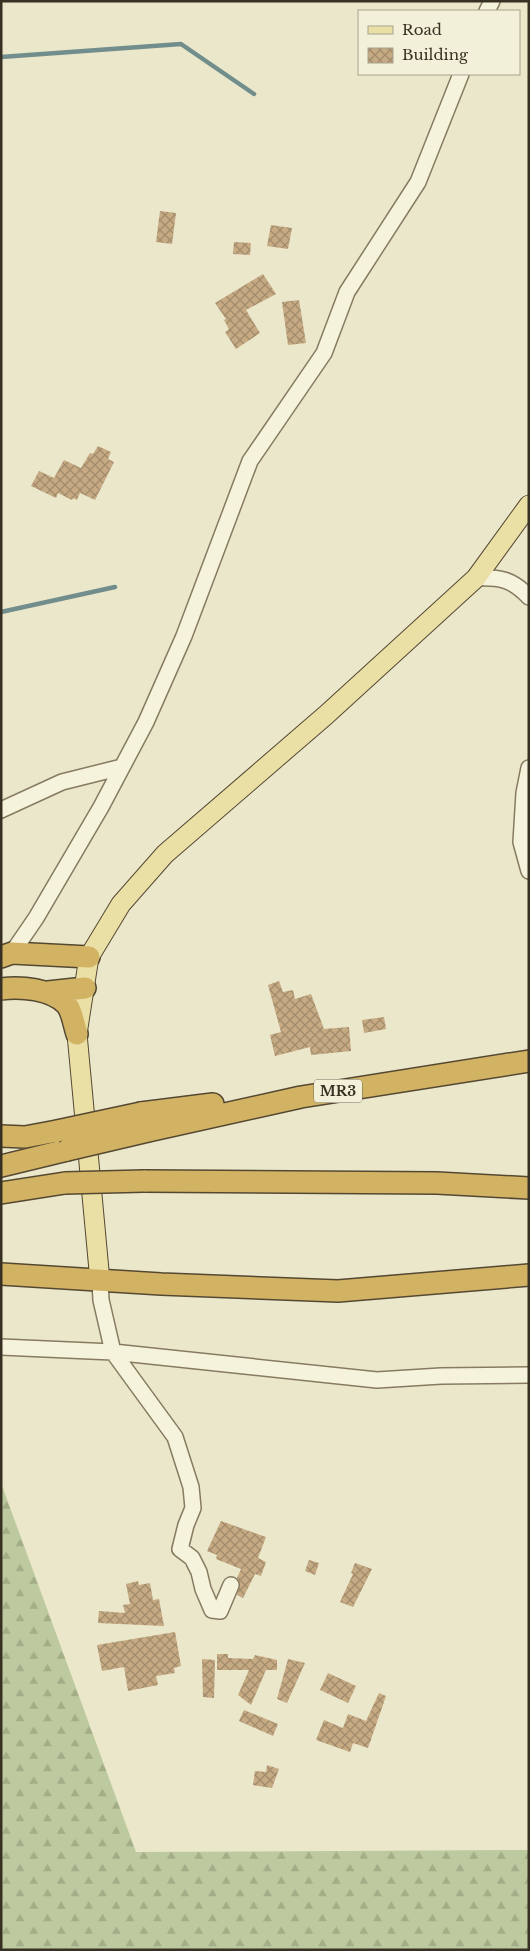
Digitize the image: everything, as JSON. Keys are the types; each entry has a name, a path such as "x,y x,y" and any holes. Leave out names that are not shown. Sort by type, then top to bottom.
{"highway":[{"path":"6,955 89,957"},
{"path":"1,989 12,987 48,992 85,988"},
{"path":"48,992 67,1004 77,1034"},
{"name":"MR3","path":"1,1166 68,1150 145,1122 529,1062"},
{"path":"1,1136 25,1137 57,1131 145,1122"},
{"path":"1,1193 66,1183 144,1181 437,1183 529,1188"},
{"path":"1,1274 100,1281 338,1291 529,1275"}],"main road":[{"path":"100,1281 77,1034 89,957 122,904 164,854 326,715 476,578 529,506"}],"street":[{"path":"6,955 36,918 146,722 184,636 250,461 324,353 347,292 418,182 461,75"},
{"path":"476,578 497,577 513,583 529,597"},
{"path":"1,810 62,782 122,767"},
{"path":"529,768 524,793 521,842 529,871"},
{"path":"100,1281 101,1300 113,1352 175,1437 191,1487 193,1508 186,1525 180,1549 192,1558 199,1572 203,1589 212,1610 220,1611 231,1585"},
{"path":"1,1347 113,1352 377,1380 441,1376 529,1375"}],"green space":[{"path":"1,1483 136,1852 529,1850 529,1950 1,1950"}],"building":[{"path":"160,211 176,213 172,244 156,242"},
{"path":"271,225 292,228 288,249 267,246"},
{"path":"234,242 251,243 250,255 233,254"},
{"path":"263,274 276,294 246,310 260,333 236,349 225,332 229,329 224,320 226,319 215,303"},
{"path":"299,300 306,343 288,345 282,302"},
{"path":"98,446 111,452 108,459 114,462 95,500 80,493 77,500 73,498 72,500 58,493 56,498 31,486 39,471 54,478 64,460 81,468 90,453 93,454"},
{"path":"279,981 283,992 293,990 295,999 311,994 324,1029 349,1027 351,1051 311,1055 310,1047 275,1056 270,1035 281,1032 268,985"},
{"path":"384,1017 386,1029 364,1033 362,1020"},
{"path":"221,1521 266,1537 258,1558 266,1562 261,1576 255,1574 243,1598 237,1595 240,1584 237,1578 241,1569 216,1559 217,1555 207,1551"},
{"path":"309,1560 319,1563 315,1575 305,1571"},
{"path":"355,1563 372,1569 353,1607 340,1602 353,1574 351,1573"},
{"path":"138,1581 139,1585 150,1583 153,1600 159,1599 164,1626 98,1623 99,1611 125,1613 123,1605 130,1604 126,1584"},
{"path":"175,1632 181,1666 174,1668 175,1673 156,1676 158,1685 128,1691 124,1667 102,1671 97,1645"},
{"path":"217,1654 228,1654 228,1658 253,1659 255,1655 277,1660 277,1670 266,1670 251,1705 238,1695 249,1670 217,1670"},
{"path":"202,1659 215,1660 214,1698 203,1697"},
{"path":"288,1659 305,1663 287,1703 277,1699"},
{"path":"328,1673 356,1686 348,1703 320,1690"},
{"path":"379,1693 386,1696 368,1748 353,1743 350,1752 316,1740 324,1720 343,1728 348,1714 366,1721"},
{"path":"244,1710 278,1724 273,1736 239,1721"},
{"path":"267,1765 279,1769 272,1788 253,1785 255,1771 266,1772"}],"waterway":[{"path":"1,57 181,44 254,94"},
{"path":"1,612 115,587"}]}
